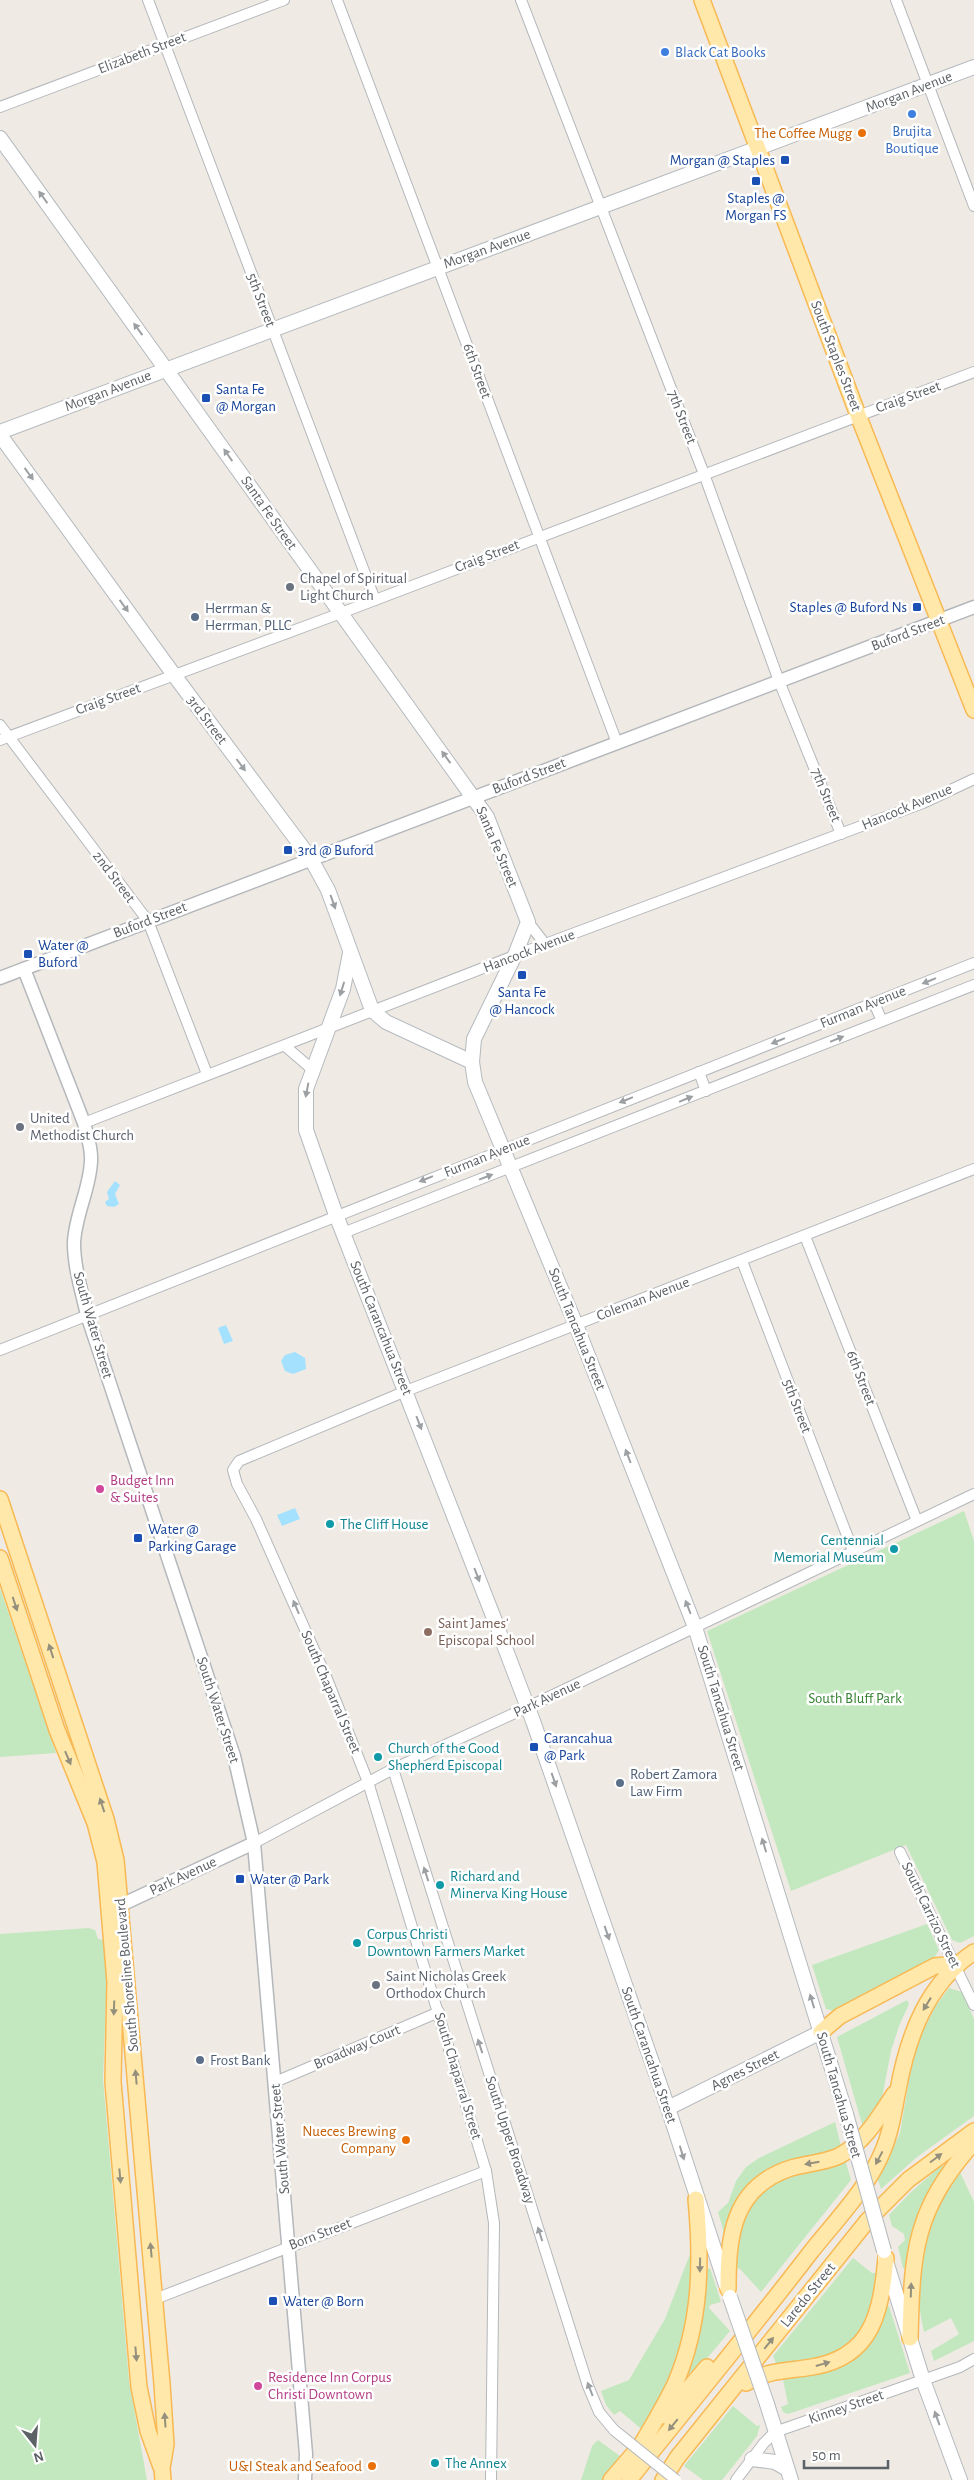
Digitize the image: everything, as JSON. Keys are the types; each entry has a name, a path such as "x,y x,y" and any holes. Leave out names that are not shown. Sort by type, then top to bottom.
{"main road":[{"name":"South Staples Street","path":"702,0 858,416 974,710"},
{"name":"Morgan Avenue","path":"0,433 438,266 758,150 974,67"},
{"name":"Santa Fe Street","path":"0,138 340,613 475,797 488,817 528,922"},
{"name":"3rd Street","path":"0,433 174,675 310,859 328,890 372,1010"},
{"path":"515,955 528,922"},
{"path":"328,1027 343,989 350,949"},
{"name":"South Tancahua Street","path":"515,955 474,1039 472,1062 475,1082 576,1325 695,1627 846,2114 884,2254 923,2380 960,2480"},
{"path":"372,1010 386,1022 472,1062"},
{"name":"South Carancahua Street","path":"328,1027 306,1089 306,1130 336,1215 528,1707 668,2108 696,2199 768,2404 789,2474"},
{"name":"South Shoreline Boulevard","path":"0,1499 106,1819 116,1860 113,2082 139,2387 148,2431 162,2474"},
{"name":"South Shoreline Boulevard","path":"0,1558 57,1730 101,1840 116,1906 155,2299 166,2444 162,2474"},
{"path":"628,2480 781,2291 870,2175 884,2149 893,2121 898,2088 911,2036 920,2015 955,1964 974,1952"},
{"path":"821,2032 840,2016 935,1966 955,1964"},
{"name":"Agnes Street","path":"668,2108 821,2032"},
{"path":"729,2293 728,2247 736,2216 746,2199 773,2175 790,2168 839,2156 855,2145 872,2127 898,2088"},
{"name":"Laredo Street","path":"663,2480 728,2394 868,2220 908,2180 974,2132"},
{"path":"910,2338 914,2256 920,2229 941,2184 974,2142"},
{"path":"641,2445 674,2385 691,2337 696,2313 700,2262 696,2199"},
{"path":"728,2394 753,2379 773,2372 828,2363 855,2348 865,2337 880,2308 884,2254"},
{"path":"611,2480 718,2354 781,2291"},
{"path":"752,2459 775,2462 789,2474"}],"street":[{"name":"5th Street","path":"148,0 375,600"},
{"name":"Elizabeth Street","path":"0,107 284,0"},
{"name":"6th Street","path":"336,0 617,743"},
{"name":"7th Street","path":"521,0 704,474 779,681 841,834"},
{"path":"896,0 974,206"},
{"name":"Craig Street","path":"4,738 375,600 538,536 974,372"},
{"name":"Buford Street","path":"0,978 974,607"},
{"name":"2nd Street","path":"0,725 4,738 148,921 207,1074"},
{"name":"Hancock Avenue","path":"84,1123 515,955 923,803 974,779"},
{"path":"528,922 545,944"},
{"name":"Furman Avenue","path":"0,1350 974,963"},
{"name":"South Water Street","path":"24,969 84,1123 91,1162 78,1217 74,1244 77,1271 87,1315 234,1756 254,1843 306,2454 305,2480"},
{"name":"Furman Avenue","path":"343,1233 974,985"},
{"path":"874,1002 882,1021"},
{"path":"285,1046 313,1070"},
{"path":"699,1072 706,1091"},
{"name":"Coleman Avenue","path":"233,1470 239,1460 406,1391 973,1173"},
{"name":"6th Street","path":"805,1236 917,1521"},
{"name":"5th Street","path":"742,1261 853,1550"},
{"name":"South Chaparral Street","path":"233,1470 237,1484 256,1519 315,1652 368,1782 486,2171 494,2223 491,2480"},
{"name":"Park Avenue","path":"116,1906 254,1843 393,1769 528,1707 853,1550 974,1494"},
{"name":"South Upper Broadway","path":"393,1769 588,2386 599,2412 614,2430 676,2480"},
{"name":"South Carrizo Street","path":"900,1852 974,2005"},
{"name":"Broadway Court","path":"275,2082 439,2012"},
{"name":"Born Street","path":"155,2299 486,2171"},
{"name":"Kinney Street","path":"775,2432 960,2367 974,2359"},
{"path":"736,2480 775,2432"}],"green space":[{"name":"South Bluff Park","path":"964,1511 974,1541 974,1936 960,1943 952,1940 906,1845 791,1891 707,1631"},
{"path":"0,1588 56,1753 0,1757"},
{"path":"927,1924 939,1950 933,1960 839,2012 826,2009 812,1965"},
{"path":"89,1928 95,1930 98,1939 104,1940 107,1971 103,2079 129,2381 147,2480 0,2480 0,1934"},
{"path":"949,1988 962,1992 974,2019 974,2116 917,2157 881,2189 878,2180 900,2133 913,2057 935,2007"},
{"path":"907,2000 909,2004 891,2051 881,2103 864,2131 837,2037"},
{"path":"835,2122 842,2150 775,2170 727,2233 724,2233 718,2212 728,2203 736,2181 746,2167 759,2158"},
{"path":"845,2159 851,2180 761,2292 737,2268 736,2236 738,2226 748,2209 757,2197 779,2180 803,2170"},
{"path":"942,2165 946,2168 907,2268 903,2268 898,2247 905,2240 904,2234 892,2226 889,2215 910,2193"},
{"path":"959,2170 974,2202 974,2341 934,2361 931,2351 959,2334 951,2318 924,2332 918,2287 920,2267 923,2247 929,2228 937,2209"},
{"path":"695,2253 684,2351 645,2432 620,2411 614,2415 606,2405 601,2391 629,2380 665,2319 690,2254"},
{"path":"853,2258 872,2273 878,2273 879,2283 867,2327 839,2354 777,2366 773,2356"},
{"path":"710,2268 721,2302 710,2305 709,2308 730,2331 692,2376 685,2372 706,2270"},
{"path":"889,2306 910,2373 788,2414 783,2412 781,2407 788,2404 782,2375 830,2368 885,2307"},
{"path":"733,2406 757,2426 760,2425 757,2436 722,2480 703,2480 684,2466"},
{"path":"598,2440 624,2459 606,2480 581,2480 592,2446"}],"water":[{"path":"115,1181 120,1185 115,1194 119,1204 114,1207 107,1206 105,1202 109,1199 107,1192"},
{"path":"226,1325 233,1341 224,1344 218,1328"},
{"path":"295,1352 305,1358 306,1369 293,1374 285,1371 281,1361 285,1355"},
{"path":"295,1508 300,1519 282,1526 277,1515"}],"place":[{"name":"Black Cat Books","path":"665,52"},
{"name":"Brujita Boutique","path":"912,114"},
{"name":"The Coffee Mugg","path":"862,133"},
{"name":"Morgan @ Staples","path":"785,160"},
{"name":"Staples @ Morgan FS","path":"756,181"},
{"name":"Santa Fe @ Morgan","path":"206,398"},
{"name":"Chapel of Spiritual Light Church","path":"290,587"},
{"name":"Staples @ Buford Ns","path":"917,607"},
{"name":"Herrman & Herrman, PLLC","path":"195,617"},
{"name":"3rd @ Buford","path":"288,850"},
{"name":"Water @ Buford","path":"28,954"},
{"name":"Santa Fe @ Hancock","path":"522,975"},
{"name":"United Methodist Church","path":"20,1127"},
{"name":"Budget Inn & Suites","path":"100,1489"},
{"name":"The Cliff House","path":"330,1524"},
{"name":"Water @ Parking Garage","path":"138,1538"},
{"name":"Centennial Memorial Museum","path":"894,1549"},
{"name":"Saint James' Episcopal School","path":"428,1632"},
{"name":"Carancahua @ Park","path":"534,1747"},
{"name":"Church of the Good Shepherd Episcopal","path":"378,1757"},
{"name":"Robert Zamora Law Firm","path":"620,1783"},
{"name":"Water @ Park","path":"240,1879"},
{"name":"Richard and Minerva King House","path":"440,1885"},
{"name":"Corpus Christi Downtown Farmers Market","path":"357,1943"},
{"name":"Saint Nicholas Greek Orthodox Church","path":"376,1985"},
{"name":"Frost Bank","path":"200,2060"},
{"name":"Nueces Brewing Company","path":"406,2140"},
{"name":"Water @ Born","path":"273,2301"},
{"name":"Residence Inn Corpus Christi Downtown","path":"258,2386"},
{"name":"The Annex","path":"435,2463"},
{"name":"U&I Steak and Seafood","path":"372,2466"}]}
